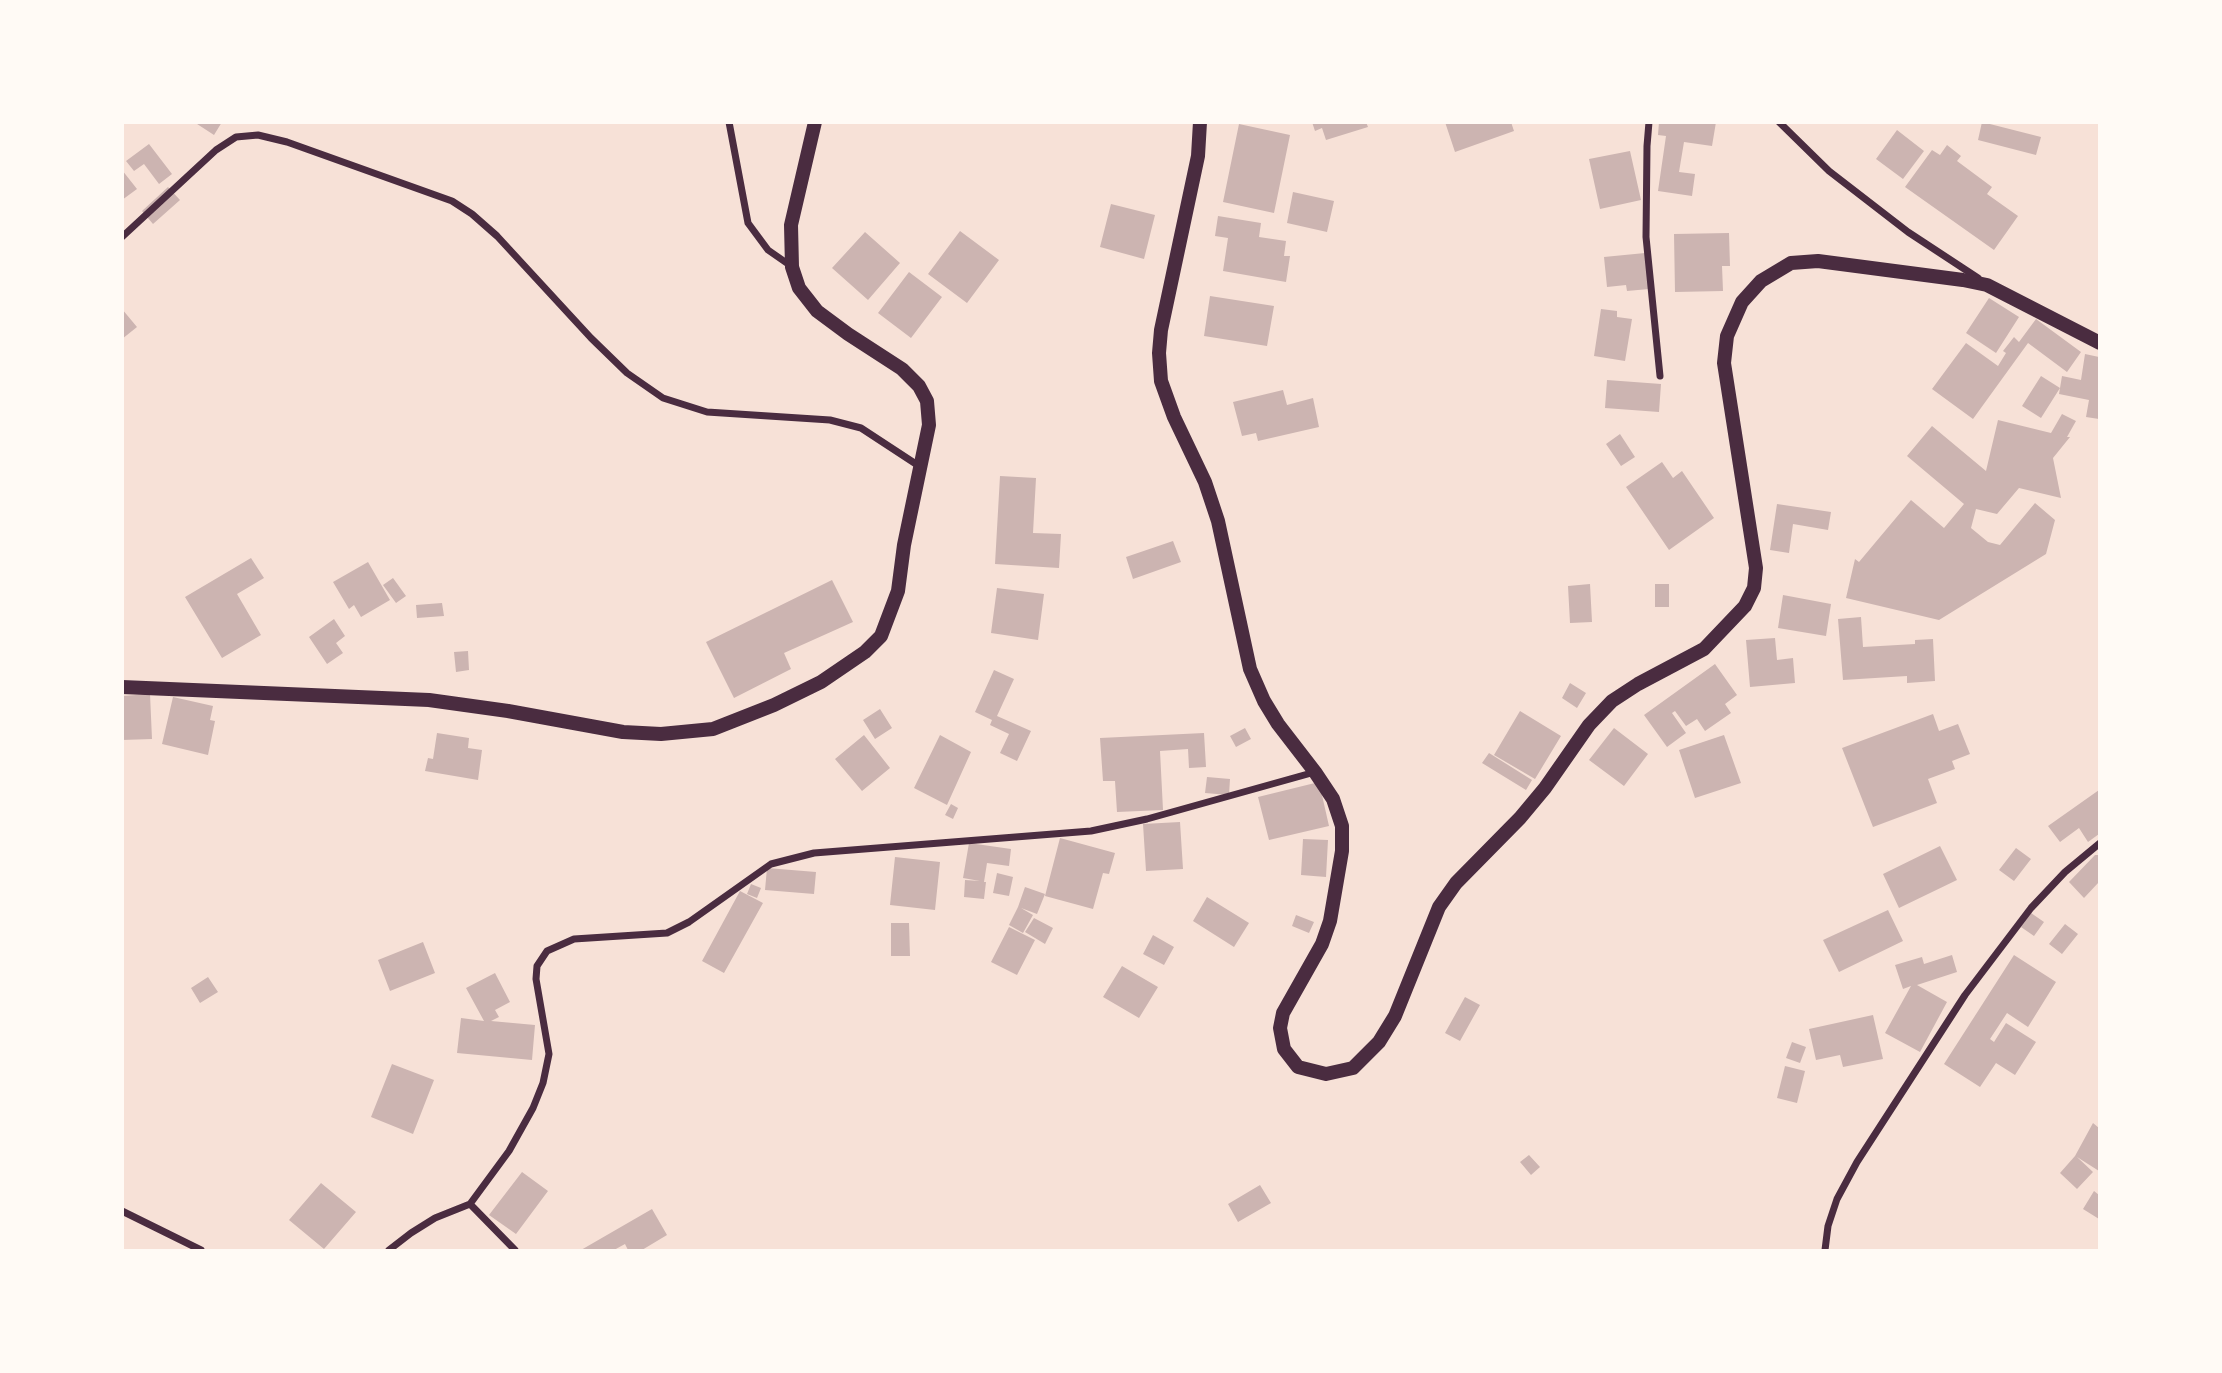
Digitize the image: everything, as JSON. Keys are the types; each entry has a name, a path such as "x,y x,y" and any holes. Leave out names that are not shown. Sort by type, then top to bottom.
{"main road":[{"path":"122,687 429,700 623,732 661,734 713,729 774,705 821,682 865,652 881,635 898,591 904,545 929,425 927,401 919,386 902,369 817,311 799,288 792,267 791,225 815,122"},
{"path":"1200,122 1198,156 1161,330 1161,382 1174,417 1205,482 1218,522 1250,669 1264,701 1333,799 1342,826 1342,851 1330,921 1322,944 1283,1013 1280,1028 1284,1049 1298,1068 1326,1074 1353,1068 1379,1042 1395,1016 1429,930 1456,883 1520,818 1589,726 1612,701 1704,649 1745,606 1755,588 1756,568 1724,363 1727,336 1742,302 1761,281 1791,263 1818,261 1987,285 2099,343"}],"street":[{"path":"729,122 748,223 768,250 792,267"},
{"path":"1649,122 1646,237 1660,376"},
{"path":"1779,122 1829,171 1908,232 1987,285"},
{"path":"122,237 216,150 236,137 258,135 287,142 452,201 472,214 497,236 590,338 627,373 663,398 707,412 841,422 861,428 919,466"},
{"path":"389,1251 435,1218 470,1204 509,1151 533,1108 543,1083 549,1054 536,979 537,966 547,951 574,939 667,933 689,922 771,864 814,853 1091,831 1147,819 1315,772"},
{"path":"1825,1251 1828,1226 1837,1199 1857,1162 1965,995 2031,908 2065,872 2099,843"},
{"path":"470,1204 516,1251"},
{"path":"122,1212 201,1251"}],"building":[{"path":"194,122 222,122 214,135"},
{"path":"1312,122 1366,122 1368,127 1326,140 1322,128 1315,131"},
{"path":"1445,122 1511,122 1514,131 1455,152"},
{"path":"1659,122 1716,122 1712,146 1684,142 1679,172 1695,174 1692,196 1658,191 1666,136 1658,135"},
{"path":"1982,122 2041,137 2036,155 1978,140"},
{"path":"1239,124 1290,135 1274,213 1223,202"},
{"path":"1897,130 1924,151 1903,179 1876,159"},
{"path":"149,144 172,174 159,184 144,164 134,171 126,161"},
{"path":"1947,145 1961,156 1957,161 1992,187 1987,194 2018,216 1994,250 1905,187 1932,150 1940,155"},
{"path":"1630,151 1641,200 1600,209 1589,159"},
{"path":"122,170 137,189 122,200"},
{"path":"168,187 180,200 153,224 142,211"},
{"path":"1293,192 1334,201 1327,232 1287,223"},
{"path":"1111,204 1155,215 1144,259 1100,247"},
{"path":"1218,216 1261,223 1259,237 1286,241 1284,256 1290,256 1286,282 1223,271 1228,238 1215,236"},
{"path":"960,231 999,260 967,303 928,274"},
{"path":"865,232 900,263 868,300 832,268"},
{"path":"1729,233 1730,266 1722,266 1723,291 1675,292 1674,234"},
{"path":"1645,253 1649,289 1627,291 1626,285 1607,287 1604,257"},
{"path":"909,272 942,297 911,338 878,313"},
{"path":"1210,296 1274,306 1267,346 1204,336"},
{"path":"1989,298 2019,317 1996,353 1966,333"},
{"path":"122,309 137,327 122,339"},
{"path":"1601,309 1617,311 1617,317 1632,319 1625,361 1594,356"},
{"path":"2036,319 2081,352 2067,372 2028,343 1973,419 1932,389 1966,343 1998,366 2006,353 2003,351 2014,337 2019,342"},
{"path":"2085,354 2099,357 2099,419 2086,417 2089,400 2059,394 2062,376 2081,380"},
{"path":"2041,376 2060,388 2041,418 2022,406"},
{"path":"1607,380 1661,384 1659,412 1605,408"},
{"path":"1283,390 1287,405 1313,398 1319,427 1258,441 1256,433 1242,436 1233,402"},
{"path":"2062,414 2076,421 2067,437 2070,437 2053,458 2061,498 2019,488 1997,514 1976,509 1971,528 1988,542 2000,545 2035,503 2055,520 2046,554 1939,620 1846,598 1855,559 1859,562 1911,500 1944,528 1964,504 1907,456 1932,426 1986,471 1998,420 2051,433"},
{"path":"1620,434 1635,457 1621,466 1606,444"},
{"path":"1662,462 1673,478 1682,471 1714,518 1669,550 1626,487"},
{"path":"1000,476 1036,478 1033,533 1061,534 1059,568 995,564"},
{"path":"1777,504 1831,512 1828,530 1793,524 1789,553 1770,550"},
{"path":"1173,541 1181,562 1133,579 1126,557"},
{"path":"251,558 264,578 237,594 261,635 222,658 185,597"},
{"path":"368,562 390,600 361,617 354,605 349,609 333,582"},
{"path":"393,578 406,596 396,603 383,585"},
{"path":"832,580 853,622 784,653 791,669 734,698 706,642"},
{"path":"1590,584 1592,622 1570,623 1568,586"},
{"path":"1655,584 1669,584 1669,607 1655,607"},
{"path":"997,588 1044,594 1038,640 991,633"},
{"path":"1783,595 1831,604 1826,636 1778,628"},
{"path":"442,603 444,616 417,618 416,605"},
{"path":"1861,617 1863,647 1915,644 1915,640 1933,639 1935,681 1907,683 1907,676 1843,680 1838,619"},
{"path":"334,619 345,636 336,643 343,653 327,664 309,637"},
{"path":"1775,638 1777,660 1793,658 1795,683 1750,687 1746,640"},
{"path":"468,651 469,670 456,672 454,652"},
{"path":"1715,664 1737,695 1725,704 1731,713 1705,731 1697,719 1686,726 1675,711 1672,713 1686,733 1667,747 1644,715"},
{"path":"994,670 1014,679 997,716 1031,731 1017,761 1000,753 1009,734 990,725 992,720 975,712"},
{"path":"1570,683 1586,693 1577,708 1562,698"},
{"path":"150,694 152,739 122,740 122,696"},
{"path":"173,697 213,706 210,720 215,721 208,755 162,744"},
{"path":"880,709 892,728 875,739 863,720"},
{"path":"1520,711 1561,736 1535,779 1494,755"},
{"path":"1933,714 1939,731 1958,724 1970,754 1952,761 1955,769 1928,779 1937,803 1873,827 1842,748"},
{"path":"1245,728 1251,739 1236,747 1230,736"},
{"path":"1614,728 1648,754 1624,786 1589,760"},
{"path":"437,733 469,738 468,748 482,750 478,780 425,771 428,758 433,759"},
{"path":"1204,733 1206,767 1189,768 1188,749 1160,751 1163,810 1117,812 1115,781 1103,781 1100,738"},
{"path":"864,735 890,768 862,791 835,759"},
{"path":"940,735 971,752 947,805 914,788"},
{"path":"1724,735 1741,783 1695,798 1679,750"},
{"path":"1489,753 1532,780 1526,790 1482,763"},
{"path":"1207,777 1230,779 1229,795 1205,793"},
{"path":"1319,782 1329,826 1269,840 1258,797"},
{"path":"2099,790 2099,834 2088,842 2079,828 2060,842 2048,826"},
{"path":"951,804 958,808 953,819 945,815"},
{"path":"1180,822 1183,869 1146,871 1143,824"},
{"path":"1060,838 1115,853 1109,874 1103,873 1093,909 1045,896"},
{"path":"1303,839 1328,840 1326,877 1301,875"},
{"path":"969,843 1011,849 1009,866 987,863 984,899 964,897 965,880 980,881 963,878"},
{"path":"1940,846 1957,880 1899,908 1883,874"},
{"path":"2016,848 2031,859 2014,881 1999,870"},
{"path":"2095,855 2099,855 2099,882 2084,898 2069,882"},
{"path":"895,857 940,862 935,910 890,905"},
{"path":"767,868 816,872 814,894 765,890"},
{"path":"997,873 1013,877 1009,896 993,893"},
{"path":"751,884 761,888 757,898 747,894"},
{"path":"1025,887 1045,894 1037,914 1021,908 1033,915 1023,933 1009,925"},
{"path":"740,891 763,903 724,973 702,961"},
{"path":"1207,897 1249,923 1234,947 1193,921"},
{"path":"1888,910 1903,941 1839,972 1823,940"},
{"path":"2031,913 2044,922 2034,936 2021,927"},
{"path":"1296,915 1314,922 1309,933 1292,926"},
{"path":"1034,918 1053,928 1045,944 1025,932"},
{"path":"891,923 909,923 910,956 891,956"},
{"path":"2065,924 2078,934 2062,954 2049,944"},
{"path":"1009,927 1035,940 1017,975 991,962"},
{"path":"1153,935 1174,947 1164,965 1143,954"},
{"path":"423,942 435,973 390,991 378,960"},
{"path":"1952,955 1957,972 1917,985 1947,1002 1920,1052 1885,1033 1911,986 1903,989 1895,965 1922,957 1924,964"},
{"path":"2014,955 2056,982 2028,1027 2007,1013 1990,1039 1994,1042 2006,1023 2036,1042 2015,1075 1996,1063 1980,1087 1944,1064"},
{"path":"1122,966 1158,987 1139,1018 1103,997"},
{"path":"495,973 510,1002 495,1010 499,1017 491,1021 535,1025 532,1060 457,1053 461,1018 484,1021 466,988"},
{"path":"208,977 218,992 200,1003 191,988"},
{"path":"1465,997 1480,1005 1460,1041 1445,1033"},
{"path":"1873,1015 1883,1059 1843,1067 1840,1055 1816,1060 1809,1029"},
{"path":"1792,1042 1806,1047 1800,1063 1786,1058"},
{"path":"392,1064 434,1080 413,1134 371,1117"},
{"path":"1785,1066 1805,1071 1797,1103 1777,1098"},
{"path":"2093,1123 2099,1128 2099,1171 2077,1157 2093,1172 2077,1189 2060,1173 2075,1156"},
{"path":"1529,1155 1540,1167 1531,1175 1520,1162"},
{"path":"522,1172 548,1191 516,1234 489,1215"},
{"path":"321,1183 356,1212 324,1249 289,1220"},
{"path":"1260,1185 1271,1203 1238,1222 1228,1204"},
{"path":"2094,1191 2099,1195 2099,1219 2083,1209"},
{"path":"652,1209 667,1235 642,1250 628,1250 625,1244 614,1250 581,1250"}]}
